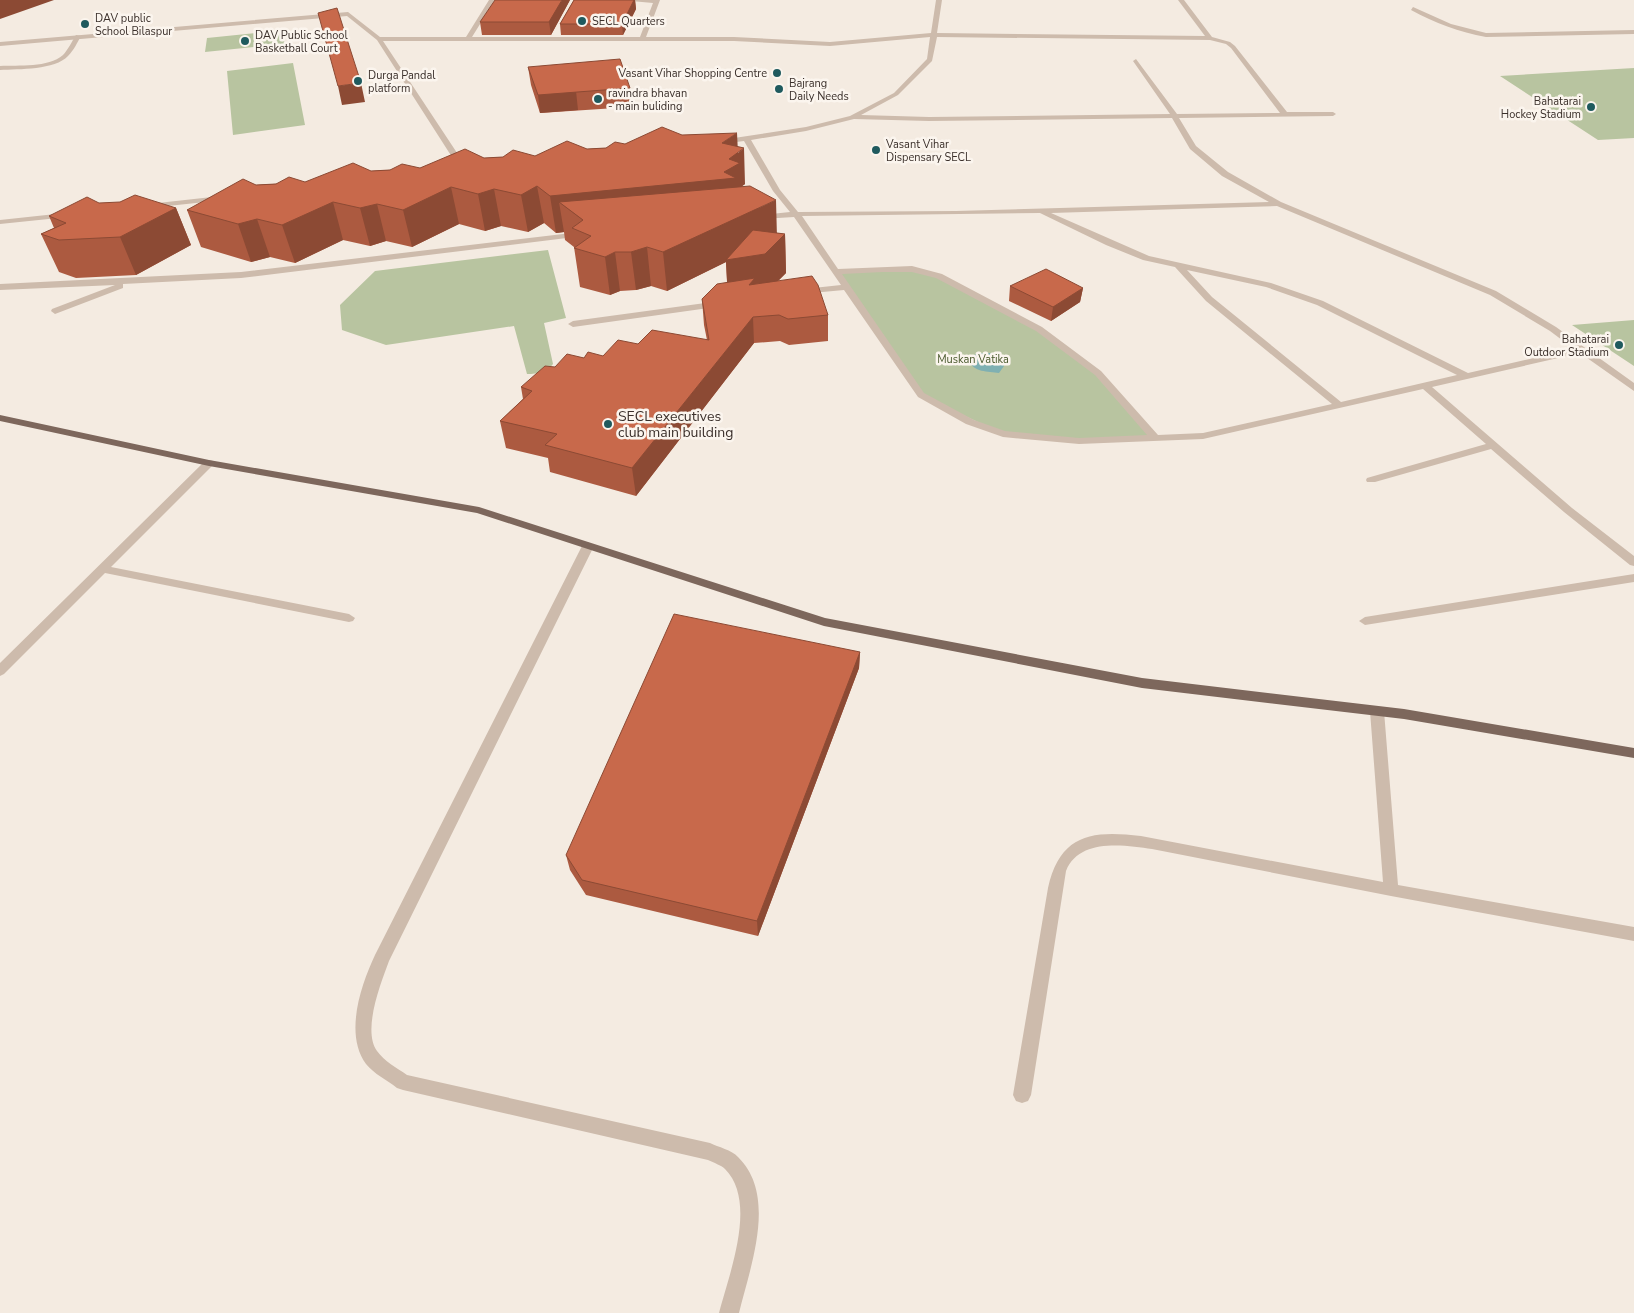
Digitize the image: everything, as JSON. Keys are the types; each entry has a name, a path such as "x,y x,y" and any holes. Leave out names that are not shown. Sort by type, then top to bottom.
{"main road":[{"path":"0,418 209,463 479,510 824,622 1142,683 1377,711 1634,753"}],"street":[{"path":"468,39 492,0"},
{"path":"623,0 656,0 642,39"},
{"path":"708,143 806,130 852,117 896,94 930,60 939,0"},
{"path":"1181,0 1210,38"},
{"path":"1413,9 1444,25 1486,35 1634,32"},
{"path":"0,44 348,14 379,38 465,170"},
{"path":"554,39 559,31"},
{"path":"379,38 734,39 830,44 934,35 1210,38 1228,43 1233,47 1284,114"},
{"path":"0,68 33,65 62,59 78,36"},
{"path":"1136,61 1174,115 1193,147 1225,174 1278,204 1493,293 1553,329 1634,388"},
{"path":"852,117 929,119 1333,114"},
{"path":"747,139 777,191 796,214 921,395 970,422 1004,434 1079,441 1203,436 1582,350"},
{"path":"455,171 474,169"},
{"path":"144,207 232,197"},
{"path":"747,219 796,214 1041,211 1278,204"},
{"path":"1041,211 1109,244 1146,258 1268,285 1299,295 1466,376"},
{"path":"0,222 77,214"},
{"path":"0,287 241,275 589,233"},
{"path":"1179,266 1209,299 1339,405"},
{"path":"836,272 912,269 938,276 1039,329 1098,373 1156,439"},
{"path":"55,311 130,282"},
{"path":"798,292 846,287"},
{"path":"573,324 728,303"},
{"path":"1425,386 1568,510 1634,562"},
{"path":"1371,480 1493,445"},
{"path":"0,672 209,463"},
{"path":"588,546 381,960 367,1002 363,1036 371,1057 403,1082 710,1152 731,1162 742,1178 749,1199 750,1227 728,1313"},
{"path":"102,569 349,618"},
{"path":"1365,621 1634,578"},
{"path":"1377,711 1391,890"},
{"path":"1022,1095 1055,888 1062,862 1077,848 1095,841 1152,842 1391,890 1634,934"}],"green space":[{"name":"DAV Public School Basketball Court","path":"285,30 284,44 205,52 207,38"},
{"path":"293,63 305,125 233,135 227,71"},
{"name":"Bahatarai Hockey Stadium","path":"1634,68 1634,138 1598,140 1500,76"},
{"path":"548,250 566,318 544,323 553,364 542,372 527,374 514,326 386,345 342,330 340,305 375,271"},
{"name":"Muskan Vatika","path":"912,269 939,276 1039,329 1098,373 1152,437 1079,441 1003,434 921,395 836,272"},
{"name":"Bahatarai Outdoor Stadium","path":"1634,320 1634,366 1572,325"}],"water":[{"path":"977,353 991,353 1004,360 1004,366 999,373 977,369 969,360"}],"building":[{"path":"495,0 562,0 549,22 480,22"},
{"path":"574,0 634,0 622,24 560,24"},
{"path":"337,8 361,83 338,86 318,13"},
{"path":"620,59 630,88 538,95 528,67"},
{"path":"662,127 682,135 737,133 722,143 744,148 729,159 740,163 724,172 736,178 550,196 537,186 521,195 494,189 478,194 451,187 403,210 377,204 360,208 333,202 282,225 257,219 238,224 187,210 243,179 256,185 276,184 289,177 305,182 353,163 371,171 390,170 402,164 420,168 465,149 484,158 503,157 513,150 535,156 567,141 587,149 606,148 615,142 625,144"},
{"path":"750,186 776,200 663,252 647,247 631,252 615,252 605,257 574,248 591,236 572,228 583,220 559,202"},
{"path":"135,195 176,208 120,237 59,240 41,234 66,223 49,216 87,197 99,203 120,202"},
{"path":"753,230 785,234 765,254 726,260"},
{"path":"1046,269 1083,288 1053,307 1010,286"},
{"path":"812,276 818,285 828,315 788,319 779,315 753,317 632,468 545,445 557,434 500,421 532,391 521,387 545,366 555,367 567,354 584,358 588,352 603,356 618,340 638,344 652,330 709,340 702,299 717,284 755,278 749,285"},
{"path":"674,614 860,652 757,921 582,880 566,855"}],"place":[{"name":"SECL Quarters","path":"582,21"},
{"name":"DAV public School Bilaspur","path":"85,24"},
{"name":"DAV Public School Basketball Court","path":"245,41"},
{"name":"Vasant Vihar Shopping Centre","path":"777,73"},
{"name":"Durga Pandal platform","path":"358,81"},
{"name":"Bajrang Daily Needs","path":"779,89"},
{"name":"ravindra bhavan - main buliding","path":"598,99"},
{"name":"Bahatarai Hockey Stadium","path":"1591,107"},
{"name":"Vasant Vihar Dispensary SECL","path":"876,150"},
{"name":"Bahatarai Outdoor Stadium","path":"1619,345"},
{"name":"SECL executives club main building","path":"608,424"}]}
